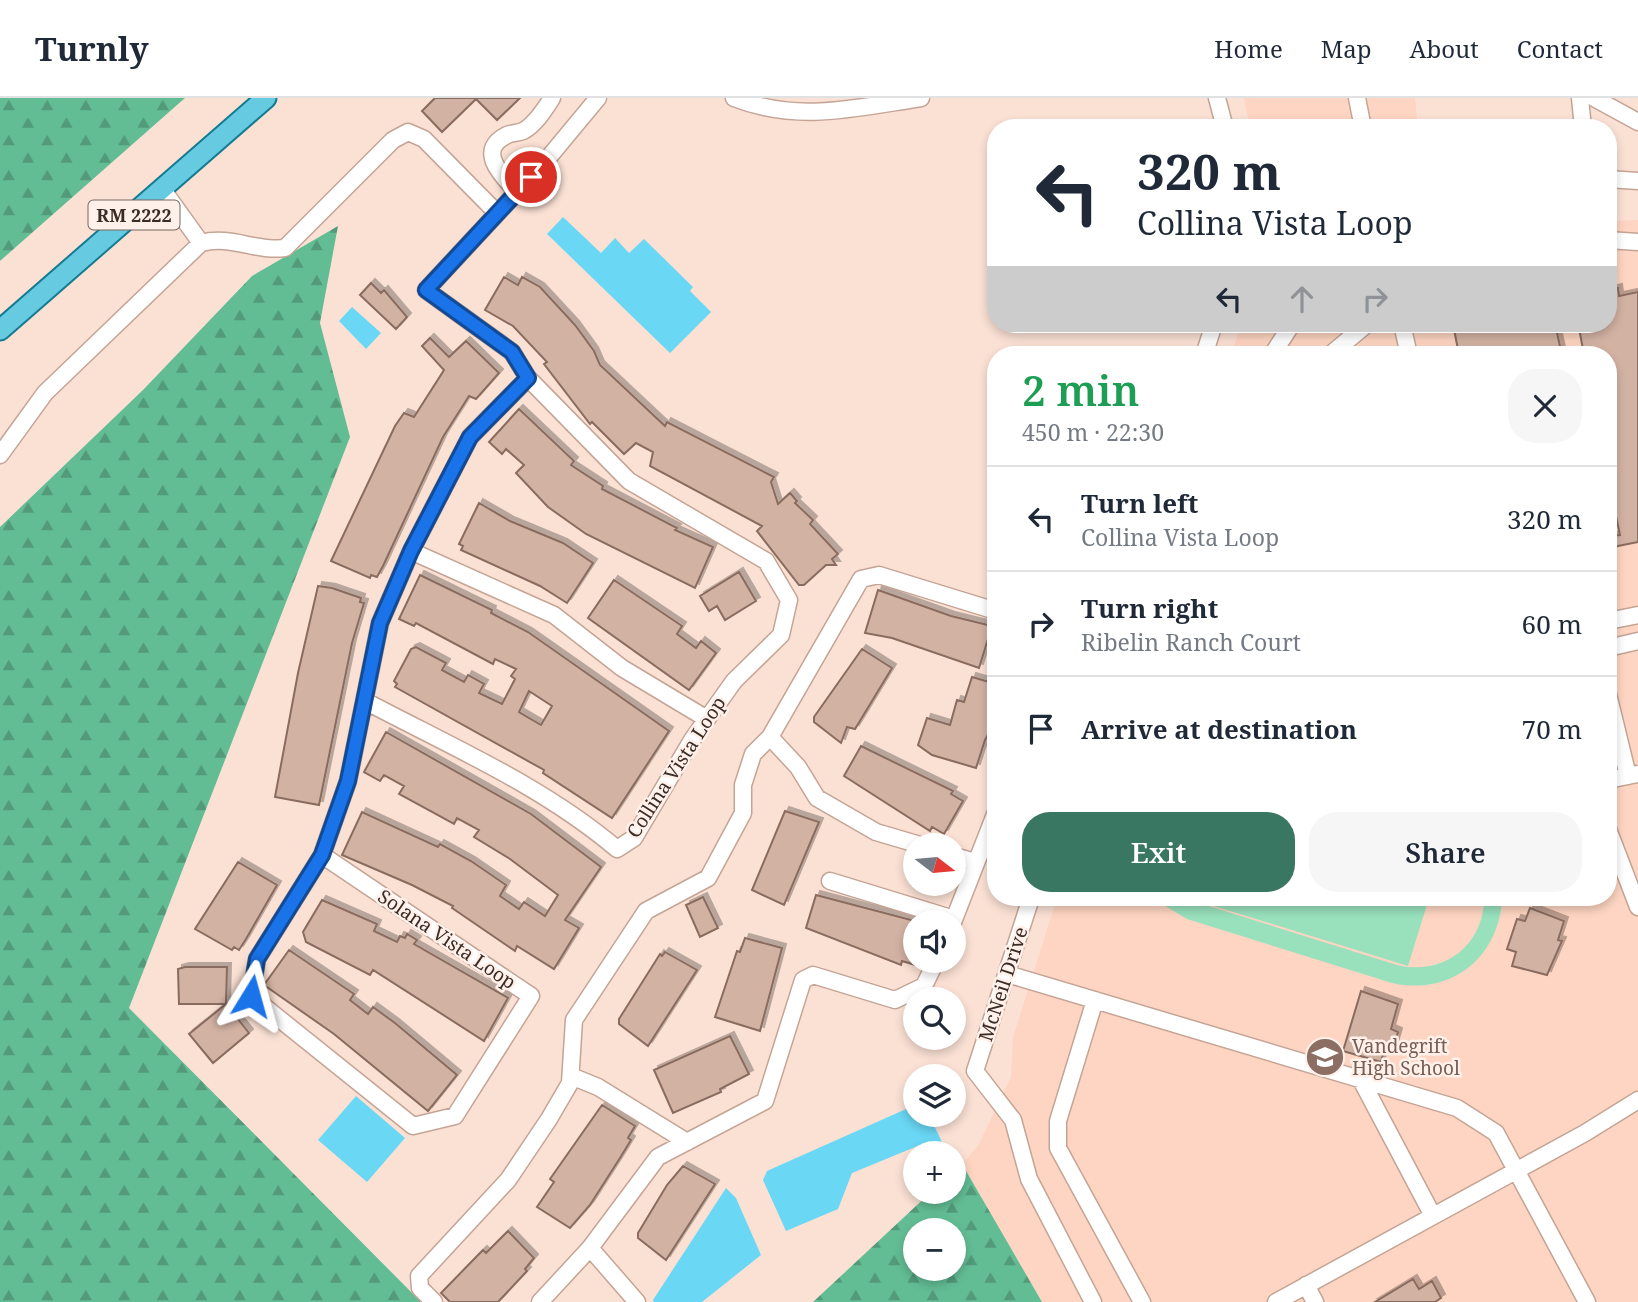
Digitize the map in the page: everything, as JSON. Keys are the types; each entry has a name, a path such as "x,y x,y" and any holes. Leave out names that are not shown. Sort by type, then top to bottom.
{"main road":[{"name":"RM 2222","path":"0,330 266,98"}],"street":[{"path":"517,192 495,169 492,156 495,144 506,135 524,130 552,98"},
{"path":"0,455 44,393 201,243 213,240 243,242 267,251 285,248 393,140 408,132 424,139 497,213 598,98"},
{"path":"734,98 763,109 821,113 921,98"},
{"path":"1217,98 1223,119"},
{"path":"1357,98 1361,119"},
{"path":"1580,98 1582,119"},
{"path":"1594,98 1638,122"},
{"path":"1617,180 1638,181"},
{"path":"163,190 201,243"},
{"name":"Collina Vista Loop","path":"365,701 522,783 593,829 617,849 634,838 707,719 734,681 781,635 789,600 766,561 629,481 528,378 512,352 426,290 497,213"},
{"path":"1617,241 1638,243"},
{"path":"1340,346 1356,333"},
{"name":"Solana Vista Loop","path":"322,855 531,996 455,1116 414,1126 251,996 257,959 322,855 348,781 380,623 411,551 470,437 528,378"},
{"path":"411,551 554,615 622,668 707,719"},
{"path":"434,1302 419,1288 419,1276 508,1180 549,1119 570,1083 574,1020 646,911 708,878 743,813 743,785 753,754 770,737 861,579 880,575 987,608"},
{"path":"1617,619 1638,615"},
{"path":"1617,646 1638,642"},
{"path":"1617,723 1633,775"},
{"path":"770,737 798,767 817,798 876,832 903,840"},
{"path":"958,910 987,833"},
{"path":"1617,852 1638,907"},
{"path":"966,859 975,862"},
{"path":"830,881 920,910"},
{"name":"McNeil Drive","path":"1028,906 975,1071 1013,1120 1029,1179 1093,1302"},
{"path":"540,1302 590,1248 658,1157 765,1101 803,979 813,975 895,1000 924,986 930,973"},
{"path":"1007,974 1457,1108 1496,1133 1587,1302"},
{"path":"1095,1000 1058,1121 1058,1148 1142,1302"},
{"path":"571,1076 598,1087 687,1142"},
{"path":"1360,1078 1433,1216"},
{"path":"1276,1302 1516,1171 1638,1100"},
{"path":"590,1248 637,1302"},
{"path":"1306,1285 1315,1302"}],"shaded area":[{"path":"1244,98 1415,98 1417,119 1248,119"},
{"name":"Vandegrift High School","path":"1638,220 1638,1302 1042,1302 966,1171 966,1160 978,1146 1011,1077 1013,1037 1054,906 1617,906 1617,346 1234,346 1238,333 1617,333 1617,221"}],"green space":[{"path":"0,98 185,98 0,261"},
{"path":"338,226 320,323 350,437 129,1008 421,1302 0,1302 0,527 143,390 252,276"},
{"path":"1165,906 1209,906 1397,965 1414,967 1430,966 1458,954 1477,930 1483,906 1501,906 1499,921 1481,956 1451,978 1433,984 1413,986 1392,983 1187,919"},
{"path":"1214,906 1427,906 1408,966"},
{"path":"966,1171 1042,1302 813,1302 903,1218 903,1281 966,1281 966,1218 903,1218 918,1204 966,1204"}],"water":[{"path":"563,217 601,253 615,238 629,253 644,239 693,287 690,291 711,312 670,353 547,234"},
{"path":"352,307 381,333 366,349 339,321"},
{"path":"356,1096 405,1138 367,1182 318,1140"},
{"path":"903,1110 903,1127 935,1127 942,1141 903,1141 903,1152 852,1173 838,1209 786,1231 763,1180 767,1171"},
{"path":"726,1188 736,1198 761,1255 702,1302 654,1302 653,1300"}],"building":[{"path":"435,98 520,98 497,120 476,99 442,132 422,111"},
{"path":"504,277 518,285 522,277 540,287 575,325 594,351 600,365 665,426 667,422 774,477 771,482 778,504 790,493 797,501 795,503 813,520 810,524 838,554 832,559 836,565 826,565 804,585 799,585 757,531 762,526 650,466 653,452 636,443 624,454 592,422 590,424 544,364 547,362 513,326 485,310"},
{"path":"371,283 381,293 384,290 407,317 396,329 360,295"},
{"path":"1617,288 1619,296 1638,292 1638,542 1617,546 1617,535 1620,535 1617,521 1617,346 1582,346 1580,333 1617,333"},
{"path":"1455,333 1557,333 1560,346 1457,346"},
{"path":"430,338 449,357 466,341 499,373 476,399 469,396 443,437 383,566 377,577 371,575 370,578 331,561 395,426 404,413 414,417 444,370 422,346"},
{"path":"519,409 574,461 571,465 603,486 602,489 677,528 675,530 713,547 695,588 586,534 548,507 516,473 524,465 506,449 502,454 489,442"},
{"path":"479,503 510,521 563,543 593,563 567,603 540,586 461,550 463,546 459,544"},
{"path":"739,572 756,601 725,620 717,606 709,611 700,596"},
{"path":"420,575 492,610 491,613 528,632 669,731 612,818 543,773 544,770 395,687 397,684 394,681 411,649 416,647 446,663 442,670 464,682 468,675 484,684 479,693 502,704 515,679 511,676 516,669 495,659 493,664 416,623 414,626 399,619","holes":["529,691 552,706 541,725 519,712"]},
{"path":"614,580 682,626 677,634 696,648 701,641 716,653 689,690 588,618"},
{"path":"318,586 361,598 360,602 364,603 352,643 319,805 275,797 298,673"},
{"path":"878,590 951,616 987,625 987,642 979,668 892,638 865,633"},
{"path":"862,649 892,668 855,729 847,727 841,743 814,722 814,717"},
{"path":"972,677 987,681 987,736 976,768 932,755 918,745 927,718 950,725 957,700 964,702"},
{"path":"386,732 531,814 601,867 565,920 579,928 554,969 517,946 515,951 452,908 453,906 342,855 362,812 438,847 440,844 471,861 506,885 500,896 519,909 524,902 545,916 558,895 510,859 474,837 479,830 457,818 454,824 399,794 404,786 384,775 380,781 364,772"},
{"path":"861,746 953,791 951,794 963,801 945,833 932,827 930,831 844,776"},
{"path":"785,811 819,822 784,905 752,890"},
{"path":"238,862 277,885 239,950 234,947 232,950 195,929"},
{"path":"816,895 903,918 903,961 901,965 806,928"},
{"path":"703,897 718,928 700,937 686,905"},
{"path":"322,900 377,924 374,931 397,942 400,936 405,938 407,934 417,940 414,944 508,998 484,1041 373,970 370,975 306,942 303,932"},
{"path":"1530,908 1564,921 1558,940 1562,941 1547,975 1512,966 1516,952 1507,949 1517,919 1525,921"},
{"path":"745,938 782,948 760,1031 715,1017 737,951 740,952"},
{"path":"289,950 354,994 350,1000 368,1014 373,1007 395,1023 457,1075 428,1111 334,1034 264,985"},
{"path":"665,952 697,970 648,1046 619,1024 619,1019 660,954 662,956"},
{"path":"227,967 226,1004 179,1004 178,969"},
{"path":"1361,991 1398,1004 1391,1029 1398,1032 1393,1049 1385,1047 1381,1062 1343,1051"},
{"path":"226,1004 249,1033 213,1063 189,1034"},
{"path":"730,1036 749,1074 720,1089 721,1092 673,1113 654,1070"},
{"path":"602,1105 635,1126 628,1138 631,1140 620,1158 590,1205 570,1228 537,1207 554,1182 550,1179"},
{"path":"683,1166 715,1184 666,1260 638,1238 638,1233 667,1185"},
{"path":"508,1231 534,1258 525,1269 527,1271 498,1302 450,1302 441,1293 483,1250 486,1253"},
{"path":"1413,1279 1419,1289 1432,1281 1441,1298 1435,1302 1375,1302"}],"place":[{"name":"Vandegrift High School","path":"1325,1057"}],"route":[{"path":"251,996 257,959 322,855 348,781 380,623 411,551 470,437 528,378 512,352 426,290 531,177"}]}
